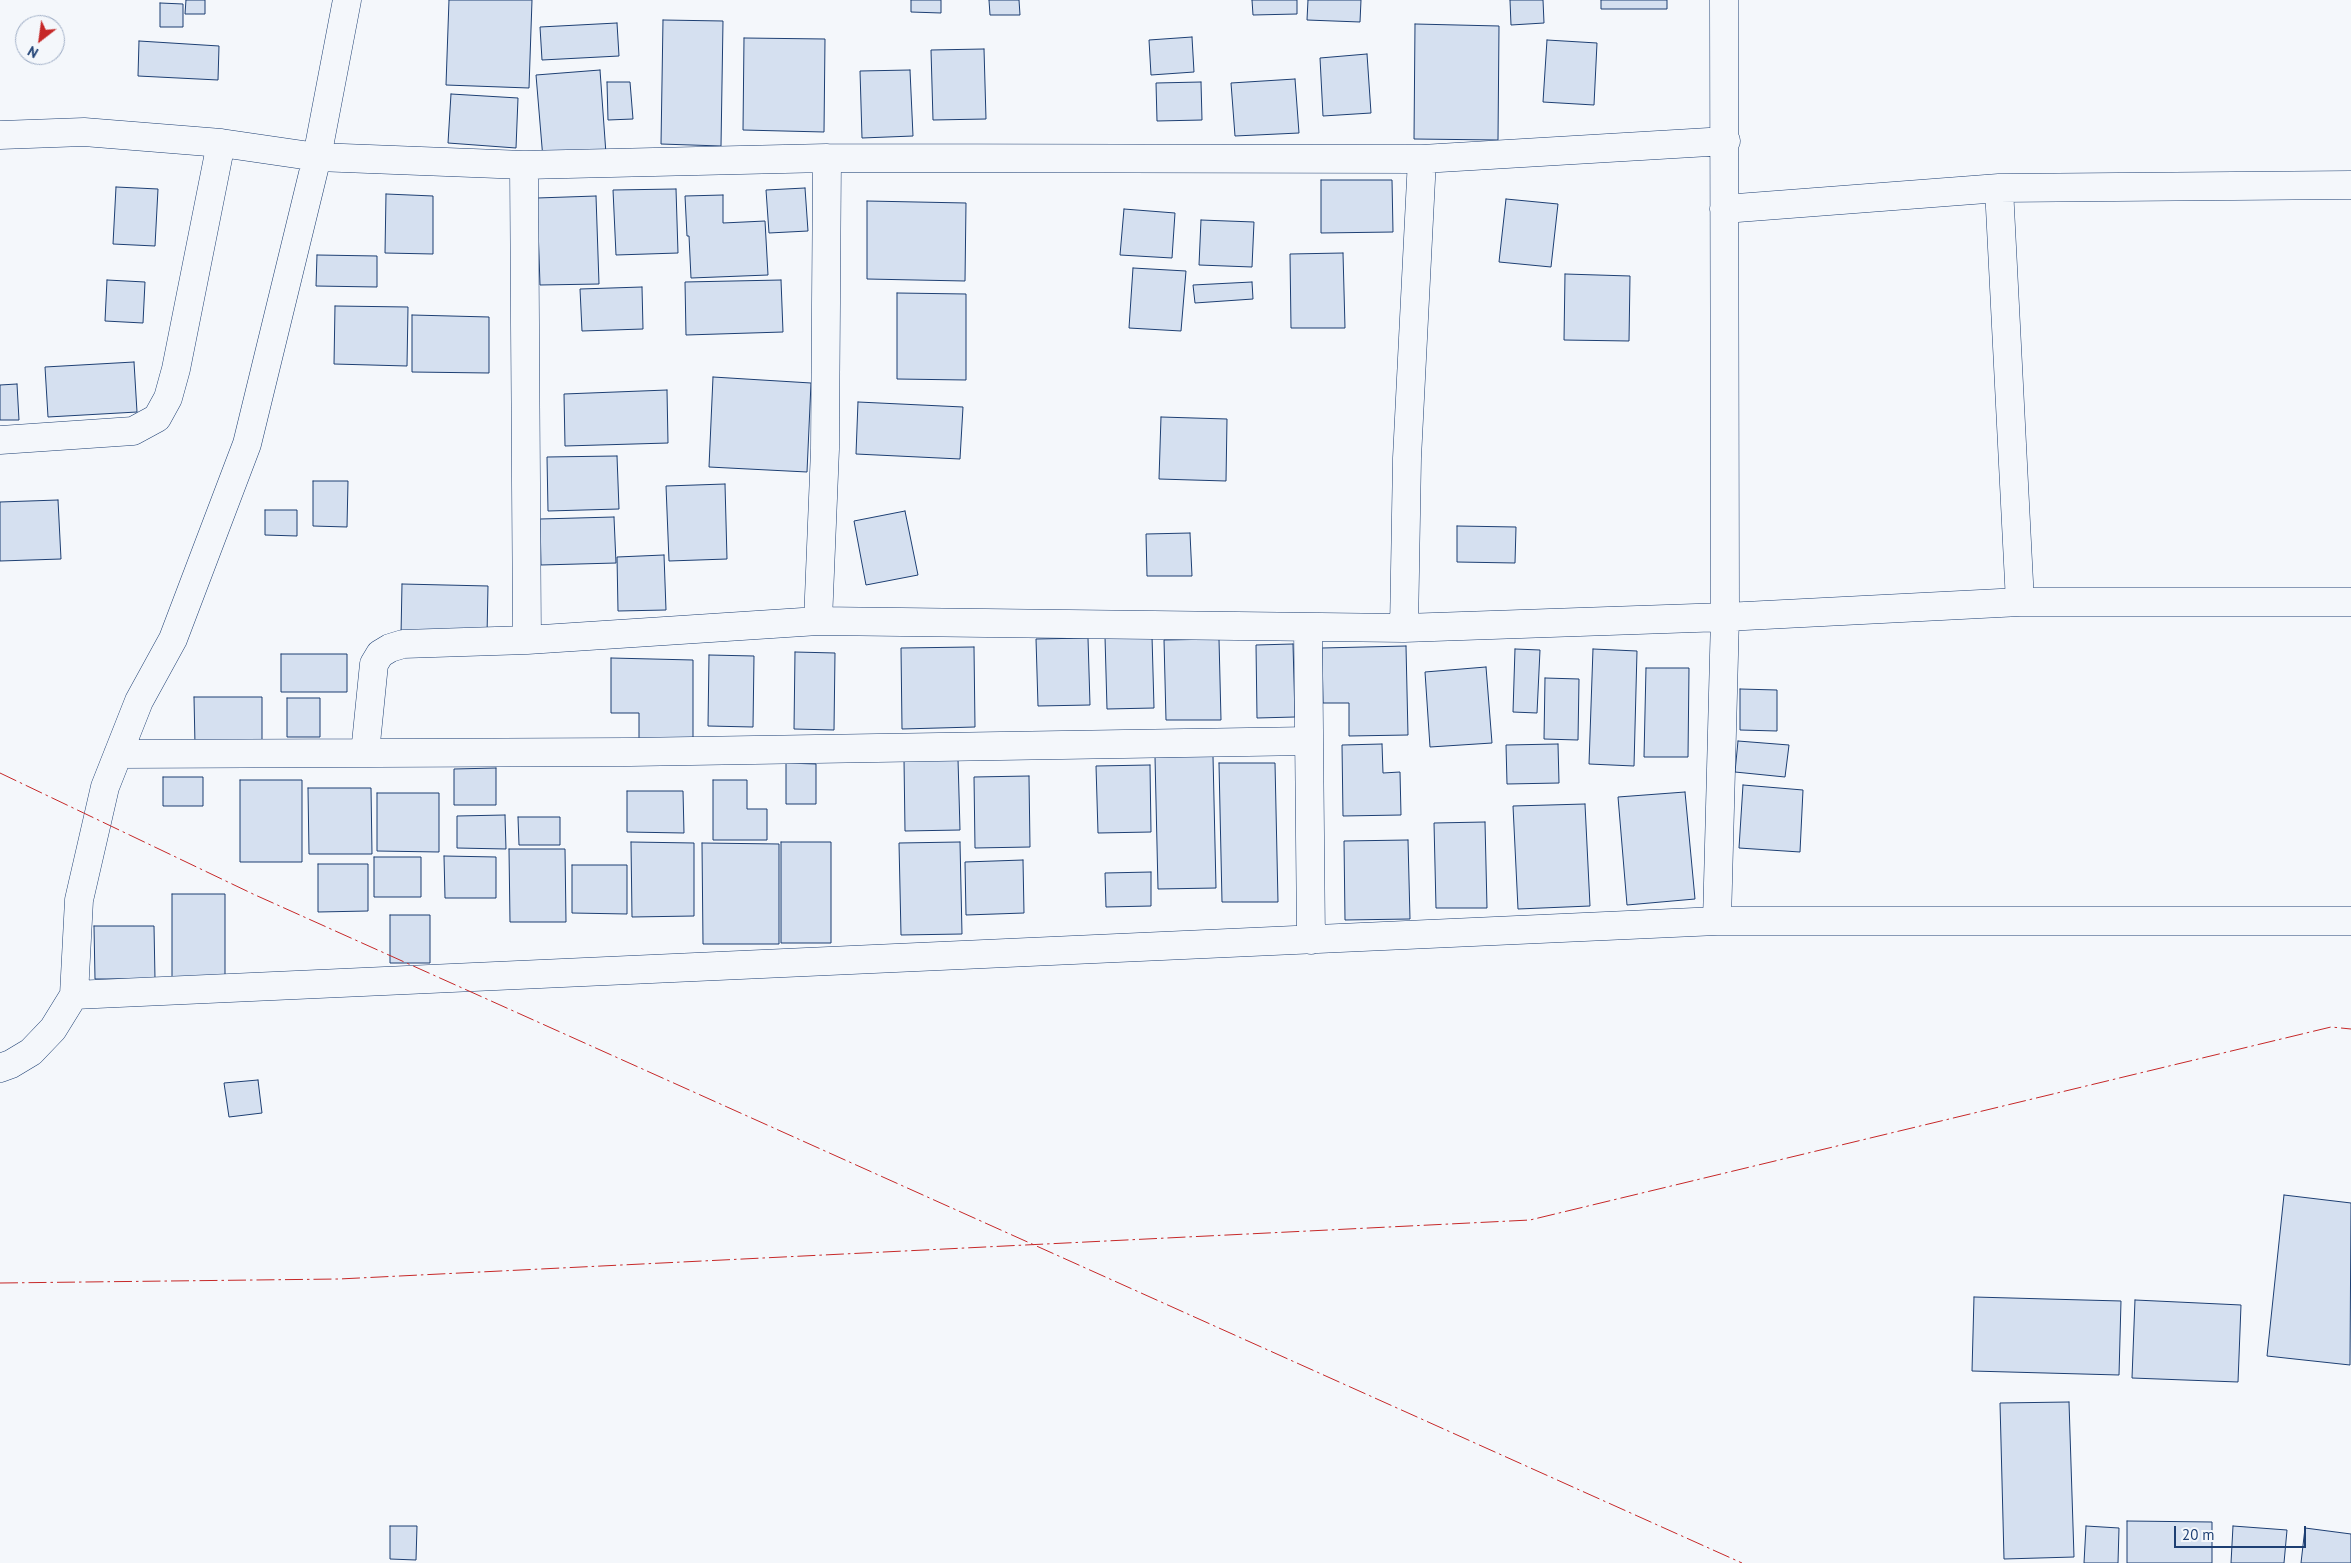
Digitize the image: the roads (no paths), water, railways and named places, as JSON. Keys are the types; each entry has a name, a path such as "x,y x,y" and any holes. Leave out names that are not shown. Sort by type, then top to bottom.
{"street":[{"path":"0,1068 31,1052 52,1029 74,994 79,900 105,787 138,701 174,639 247,444 317,157 346,0"},
{"path":"1717,921 1725,617 1724,209 1726,141 1724,0"},
{"path":"0,135 84,132 221,143 317,157 524,165 828,158 1422,159 1726,141"},
{"path":"0,440 133,431 157,418 168,398 176,370 221,143"},
{"path":"818,621 825,449 828,158"},
{"path":"1404,628 1407,458 1422,159"},
{"path":"524,165 527,640"},
{"path":"1724,209 1999,188 2351,185"},
{"path":"1999,188 2020,602"},
{"path":"365,753 374,664 380,654 390,648 403,644 527,640 818,621 1404,628 1725,617 2020,602 2351,602"},
{"path":"1308,627 1311,940"},
{"path":"118,754 630,752 1309,741"},
{"path":"74,994 1717,921 2351,921"}]}
